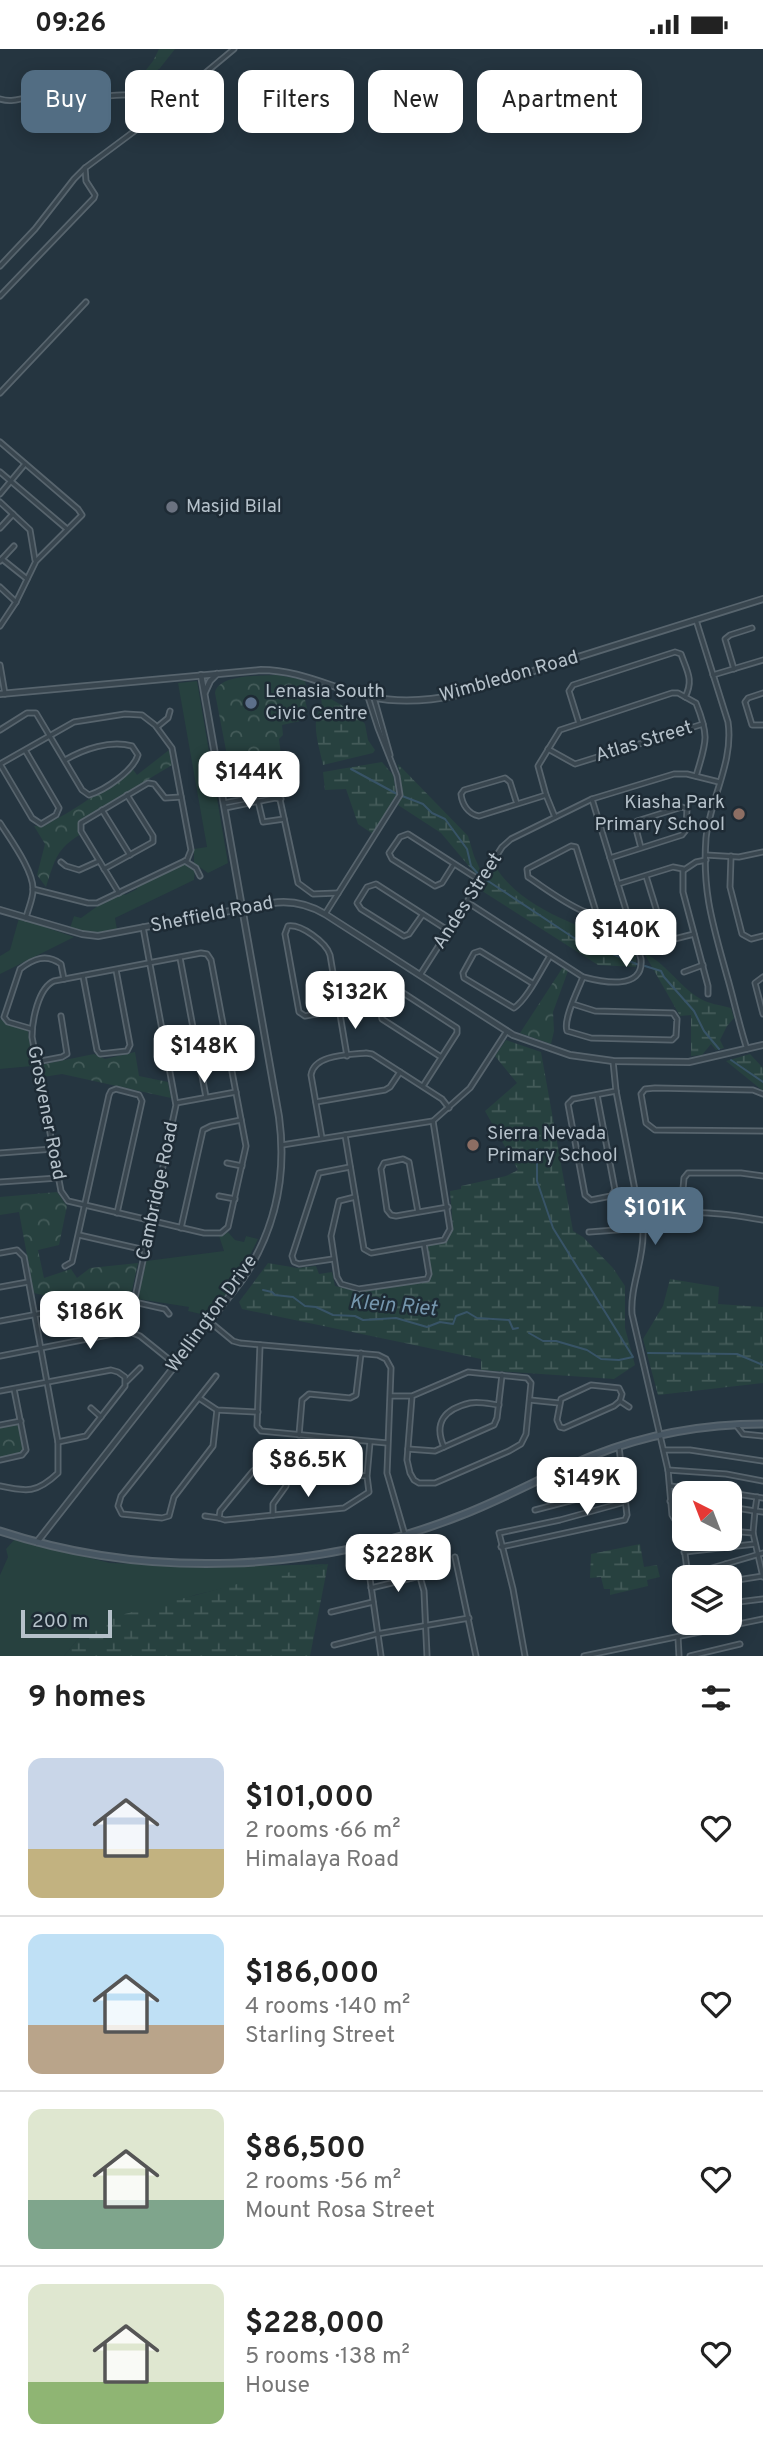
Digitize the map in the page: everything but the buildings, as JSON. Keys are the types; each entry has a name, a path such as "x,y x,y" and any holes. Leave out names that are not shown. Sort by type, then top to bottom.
{"main road":[{"path":"0,1531 37,1542 122,1558 215,1563 312,1555 406,1534 464,1514 590,1457 659,1435 706,1427 763,1424"}],"street":[{"path":"209,70 234,49"},
{"path":"0,99 13,102 30,97 125,94"},
{"path":"0,266 35,229 74,179 130,133"},
{"path":"0,296 94,198 95,195 86,181 85,168"},
{"path":"0,391 86,302"},
{"path":"0,442 82,513 78,521 35,562 16,602 1,623"},
{"path":"0,494 25,464"},
{"path":"0,472 67,529"},
{"path":"0,502 30,530 35,562"},
{"path":"0,528 13,514"},
{"path":"14,546 1,560 27,579"},
{"path":"0,587 16,602"},
{"name":"Wimbledon Road","path":"3,694 261,670 314,678 371,697 413,701 457,695 763,599"},
{"path":"696,620 728,722 729,736 729,749 709,822 705,881 709,909 747,1049"},
{"path":"734,669 725,639 752,628"},
{"path":"579,723 569,691 573,685 675,652 681,654 690,681 685,697"},
{"path":"713,675 763,660"},
{"path":"0,665 3,694"},
{"path":"205,694 208,684 218,673"},
{"name":"Wellington Drive","path":"37,1542 247,1273 267,1232 278,1191 282,1145 279,1117 201,675"},
{"path":"555,817 538,766 561,729 672,693 696,703 703,724 707,738 696,776"},
{"path":"763,693 748,698 745,704 752,725 763,725"},
{"path":"325,914 400,795 371,697"},
{"path":"157,727 168,718 170,711"},
{"path":"0,730 27,713 34,712 83,792 89,795 117,778 135,762 138,755 130,745 111,746 83,749 65,760"},
{"path":"25,750 59,808 55,815 39,824 0,764 74,722 125,714 142,715 157,727 172,748 191,850 190,857 185,861 92,904 33,889"},
{"name":"Atlas Street","path":"548,749 575,764 703,724"},
{"name":"Andes Street","path":"420,975 508,841 592,799 674,774 696,776 719,783"},
{"path":"517,804 510,782 505,778 461,793 463,803 477,816 517,804 546,795"},
{"path":"118,894 80,826 83,821 150,782 165,798 181,797"},
{"path":"224,805 256,800 276,793 281,799 299,885 313,894 338,893"},
{"path":"104,869 151,845 154,839 127,795"},
{"path":"467,902 583,977 600,981 633,980 642,967 638,948 592,799"},
{"path":"256,800 262,822 285,819"},
{"path":"610,858 641,848 684,834 687,809 682,807 637,821 635,825 641,848"},
{"path":"102,810 130,855"},
{"path":"0,823 26,867 33,889 26,918"},
{"path":"454,864 442,883 435,886 392,859 390,853 400,837 406,834 454,864 481,881"},
{"path":"597,915 575,846 527,869 528,877 569,905 597,915 612,919 628,916"},
{"path":"684,870 706,858 748,856 763,852"},
{"path":"731,856 730,887 742,934 748,939 763,936"},
{"path":"61,862 79,870 99,860"},
{"path":"185,861 197,870 200,876"},
{"path":"618,884 677,866 684,870"},
{"path":"684,870 683,892 709,988 708,994"},
{"path":"646,876 666,941"},
{"path":"423,914 410,934 404,936 361,909 357,903 367,887 374,884 423,914 449,931"},
{"name":"Sheffield Road","path":"0,910 93,936 278,902 295,902 325,914 507,1031 534,1044 570,1055 613,1061 689,1062 763,1045"},
{"path":"339,1010 305,1016 299,1012 285,934 288,926 295,925 328,948 339,1010 347,1056"},
{"name":"Cambridge Road","path":"128,1331 176,1103 143,927"},
{"path":"638,948 694,934"},
{"path":"532,983 480,951 474,953 463,973 464,978 512,1008 518,1005 550,956"},
{"path":"32,1029 8,1022 4,1017 20,969 41,958 48,957 61,964 64,979 205,953 211,960 246,1146 235,1199 219,1196"},
{"path":"180,957 206,1097"},
{"path":"684,972 703,965"},
{"path":"83,976 97,1050 106,1055 127,1051 130,1045 116,970"},
{"path":"573,1004 595,1011 673,1013 677,1017 676,1036 672,1040 592,1038 568,1031 566,1028 573,1004 583,977"},
{"path":"763,977 756,980 755,984 763,1014"},
{"name":"Grosvener Road","path":"64,979 46,986 32,1029 58,1178 65,1199 72,1203 211,1234 225,1231 228,1227 235,1199"},
{"path":"423,1086 442,1057 457,1033 456,1027 391,985 383,987 378,998 382,1019 442,1057"},
{"path":"36,1062 67,1054 61,1016"},
{"path":"282,1145 433,1121 473,1085 507,1031"},
{"path":"322,1138 311,1075 312,1068 319,1061 372,1054 444,1100 449,1108"},
{"path":"613,1061 616,1091 642,1228 643,1247 632,1314 664,1450 672,1512"},
{"path":"316,1103 388,1089 400,1072"},
{"path":"763,1094 753,1090 655,1088 645,1089 641,1094 646,1123 654,1129 763,1131"},
{"path":"65,1266 72,1262 110,1093 116,1089 142,1097 117,1213"},
{"path":"597,1095 615,1190 611,1196 591,1200 585,1195 568,1105 573,1100 616,1091"},
{"path":"176,1103 236,1092"},
{"path":"181,1228 203,1130 241,1120"},
{"path":"345,1135 365,1251 370,1253 443,1240 448,1236 449,1207 433,1121"},
{"path":"0,1153 53,1149"},
{"path":"418,1212 409,1162 403,1159 384,1163 381,1169 388,1213 396,1216 449,1207"},
{"path":"227,1163 242,1166"},
{"path":"334,1259 299,1265 292,1256 317,1175 350,1167"},
{"path":"681,1212 684,1178 688,1173 741,1173 763,1176"},
{"path":"0,1182 58,1178"},
{"path":"355,1197 341,1199 338,1204 331,1237 339,1282 356,1289 424,1280 429,1274 424,1244"},
{"path":"641,1219 681,1212 722,1213 763,1220"},
{"path":"589,1232 642,1228"},
{"path":"79,1235 145,1250"},
{"path":"0,1253 16,1250 21,1252 58,1442 58,1471 42,1486 31,1490 0,1486"},
{"path":"0,1287 28,1282"},
{"path":"134,1302 165,1309 169,1314"},
{"path":"0,1321 73,1307 94,1311 99,1316 96,1337"},
{"path":"210,1322 233,1341 378,1355 388,1361 391,1368 391,1397 387,1473 424,1591 427,1656"},
{"path":"0,1356 128,1331 140,1336 176,1365"},
{"path":"260,1345 257,1426 262,1432 388,1443"},
{"path":"299,1436 304,1396 309,1394 352,1398 356,1395 361,1353"},
{"path":"58,1442 85,1437 139,1368"},
{"path":"0,1391 114,1370 127,1381"},
{"path":"391,1397 412,1396 468,1372 529,1380 531,1383 526,1434 518,1447 439,1482 419,1483 414,1480 408,1464 412,1396"},
{"path":"408,1449 435,1451 494,1425 498,1418 502,1375"},
{"path":"216,1376 119,1499 118,1506 124,1515 162,1518 169,1516 174,1497 214,1444 217,1410"},
{"path":"593,1385 619,1388 622,1394 620,1401 614,1406 564,1428 557,1423 559,1403 566,1395 593,1385"},
{"path":"0,1460 20,1456 25,1452 14,1389"},
{"path":"199,1398 217,1410 258,1412"},
{"path":"530,1400 559,1403"},
{"path":"620,1401 629,1407"},
{"path":"444,1447 439,1430 445,1414 471,1403 499,1405"},
{"path":"91,1408 101,1417"},
{"path":"0,1425 20,1422"},
{"path":"736,1425 743,1434 763,1436"},
{"path":"205,1516 219,1518 273,1515 346,1507 368,1494 370,1442"},
{"path":"501,1548 626,1519 619,1447"},
{"path":"664,1450 690,1450 763,1461"},
{"path":"219,1518 223,1508 255,1469 367,1476"},
{"path":"273,1515 273,1504 286,1486 288,1469"},
{"path":"668,1470 726,1474 763,1481"},
{"path":"535,1510 623,1486"},
{"path":"742,1495 760,1497 752,1533 760,1554 763,1576 742,1579"},
{"path":"525,1656 513,1589 498,1536 501,1531 561,1520 625,1502"},
{"path":"742,1509 763,1511"},
{"path":"742,1532 752,1533"},
{"path":"686,1565 684,1552 755,1544"},
{"path":"722,1565 760,1554"},
{"path":"456,1556 476,1656"},
{"path":"369,1572 381,1656"},
{"path":"371,1587 420,1576"},
{"path":"742,1601 763,1599"},
{"path":"331,1612 373,1602"},
{"path":"334,1645 425,1624 470,1618"},
{"path":"742,1622 763,1619"},
{"path":"584,1656 687,1635"},
{"path":"678,1637 680,1656"},
{"path":"690,1656 740,1644"}],"green space":[{"path":"159,49 175,49 157,70 146,70"},
{"path":"277,675 305,680 307,694 304,695 308,713 300,715 300,721 282,725 279,760 230,771 215,693 224,682 232,679"},
{"path":"197,681 228,863 208,873 194,863 194,849 207,847 178,683"},
{"path":"326,690 331,699 355,713 365,724 368,740 375,750 373,753 323,765 316,719 322,707 321,696"},
{"path":"169,750 172,765 82,819 78,826 81,834 57,856 46,887 37,875 45,844 34,826 43,825 69,812 132,768 137,775"},
{"path":"382,762 393,775 397,797 373,834 358,824 346,789 325,790 323,772"},
{"path":"398,764 468,836 482,874 478,877 441,833 398,805 403,793"},
{"path":"184,864 195,869 194,880 115,918 117,930 93,934 70,928 74,916 81,918 99,905 124,893 125,895 137,889 136,886"},
{"path":"495,866 507,882 540,907 578,926 636,949 636,967 598,965 479,889"},
{"path":"19,918 74,937 0,974 0,956 10,950"},
{"path":"644,953 699,998 731,1008 734,1018 720,1040 724,1048 716,1050 711,1044 702,1055 691,1056 691,1015 680,1016"},
{"path":"563,967 568,971 553,1012 554,1031 551,1044 520,1033"},
{"path":"0,1019 28,1030 33,1066 0,1069"},
{"path":"506,1040 541,1052 573,1231 583,1237 613,1268 625,1286 625,1328 635,1365 614,1379 481,1370 481,1359 242,1309 239,1302 268,1263 297,1268 316,1266 319,1274 332,1272 335,1286 360,1292 427,1281 431,1276 427,1246 447,1240 453,1229 450,1191 506,1176 518,1170 485,1111 517,1083 495,1056"},
{"path":"135,1052 139,1076 168,1082 171,1098 62,1074 43,1077 40,1065 94,1054 105,1059"},
{"path":"750,1054 763,1068 763,1091 726,1061"},
{"path":"57,1192 67,1206 59,1245 38,1250 44,1278 71,1269 77,1278 90,1268 138,1263 127,1313 67,1307 65,1300 34,1293 19,1212 0,1215 0,1197"},
{"path":"228,1232 235,1240 244,1242 246,1236 258,1239 237,1282 209,1316 188,1311 189,1307 138,1299 146,1261 224,1251 219,1236"},
{"path":"670,1279 719,1287 718,1304 763,1307 763,1383 658,1395 643,1339 663,1306"},
{"path":"17,1425 23,1452 0,1457 0,1428"},
{"path":"15,1539 110,1563 216,1567 328,1564 195,1595 80,1637 64,1656 0,1656 0,1575 8,1557 6,1549"},
{"path":"640,1544 644,1567 657,1565 660,1577 647,1580 648,1586 610,1595 610,1589 604,1589 601,1577 590,1578 591,1554"},
{"path":"328,1564 310,1656 64,1656 80,1637 106,1619 245,1582"}],"waterway":[{"path":"351,769 397,794 423,804 432,813 445,819 467,849 471,866 480,876"},
{"path":"485,879 574,938 639,965"},
{"path":"645,966 661,971 694,1011 704,1031 719,1049"},
{"path":"731,1060 763,1082"},
{"path":"529,1333 543,1341 556,1341 587,1350 601,1359 619,1360 633,1357 553,1228 537,1181 537,1149"},
{"name":"Klein Riet","path":"263,1290 275,1295 293,1297 305,1306 316,1307 333,1315 355,1316 363,1320 396,1318 427,1327 440,1322 453,1324 456,1316 467,1312 477,1318 509,1320 513,1329 518,1328"},
{"name":"Klein Riet","path":"648,1353 737,1354 763,1365"}],"place":[{"name":"Masjid Bilal","path":"172,507"},
{"name":"Lenasia South Civic Centre","path":"251,703"},
{"name":"Kiasha Park Primary School","path":"739,814"},
{"name":"Sierra Nevada Primary School","path":"473,1145"}]}
